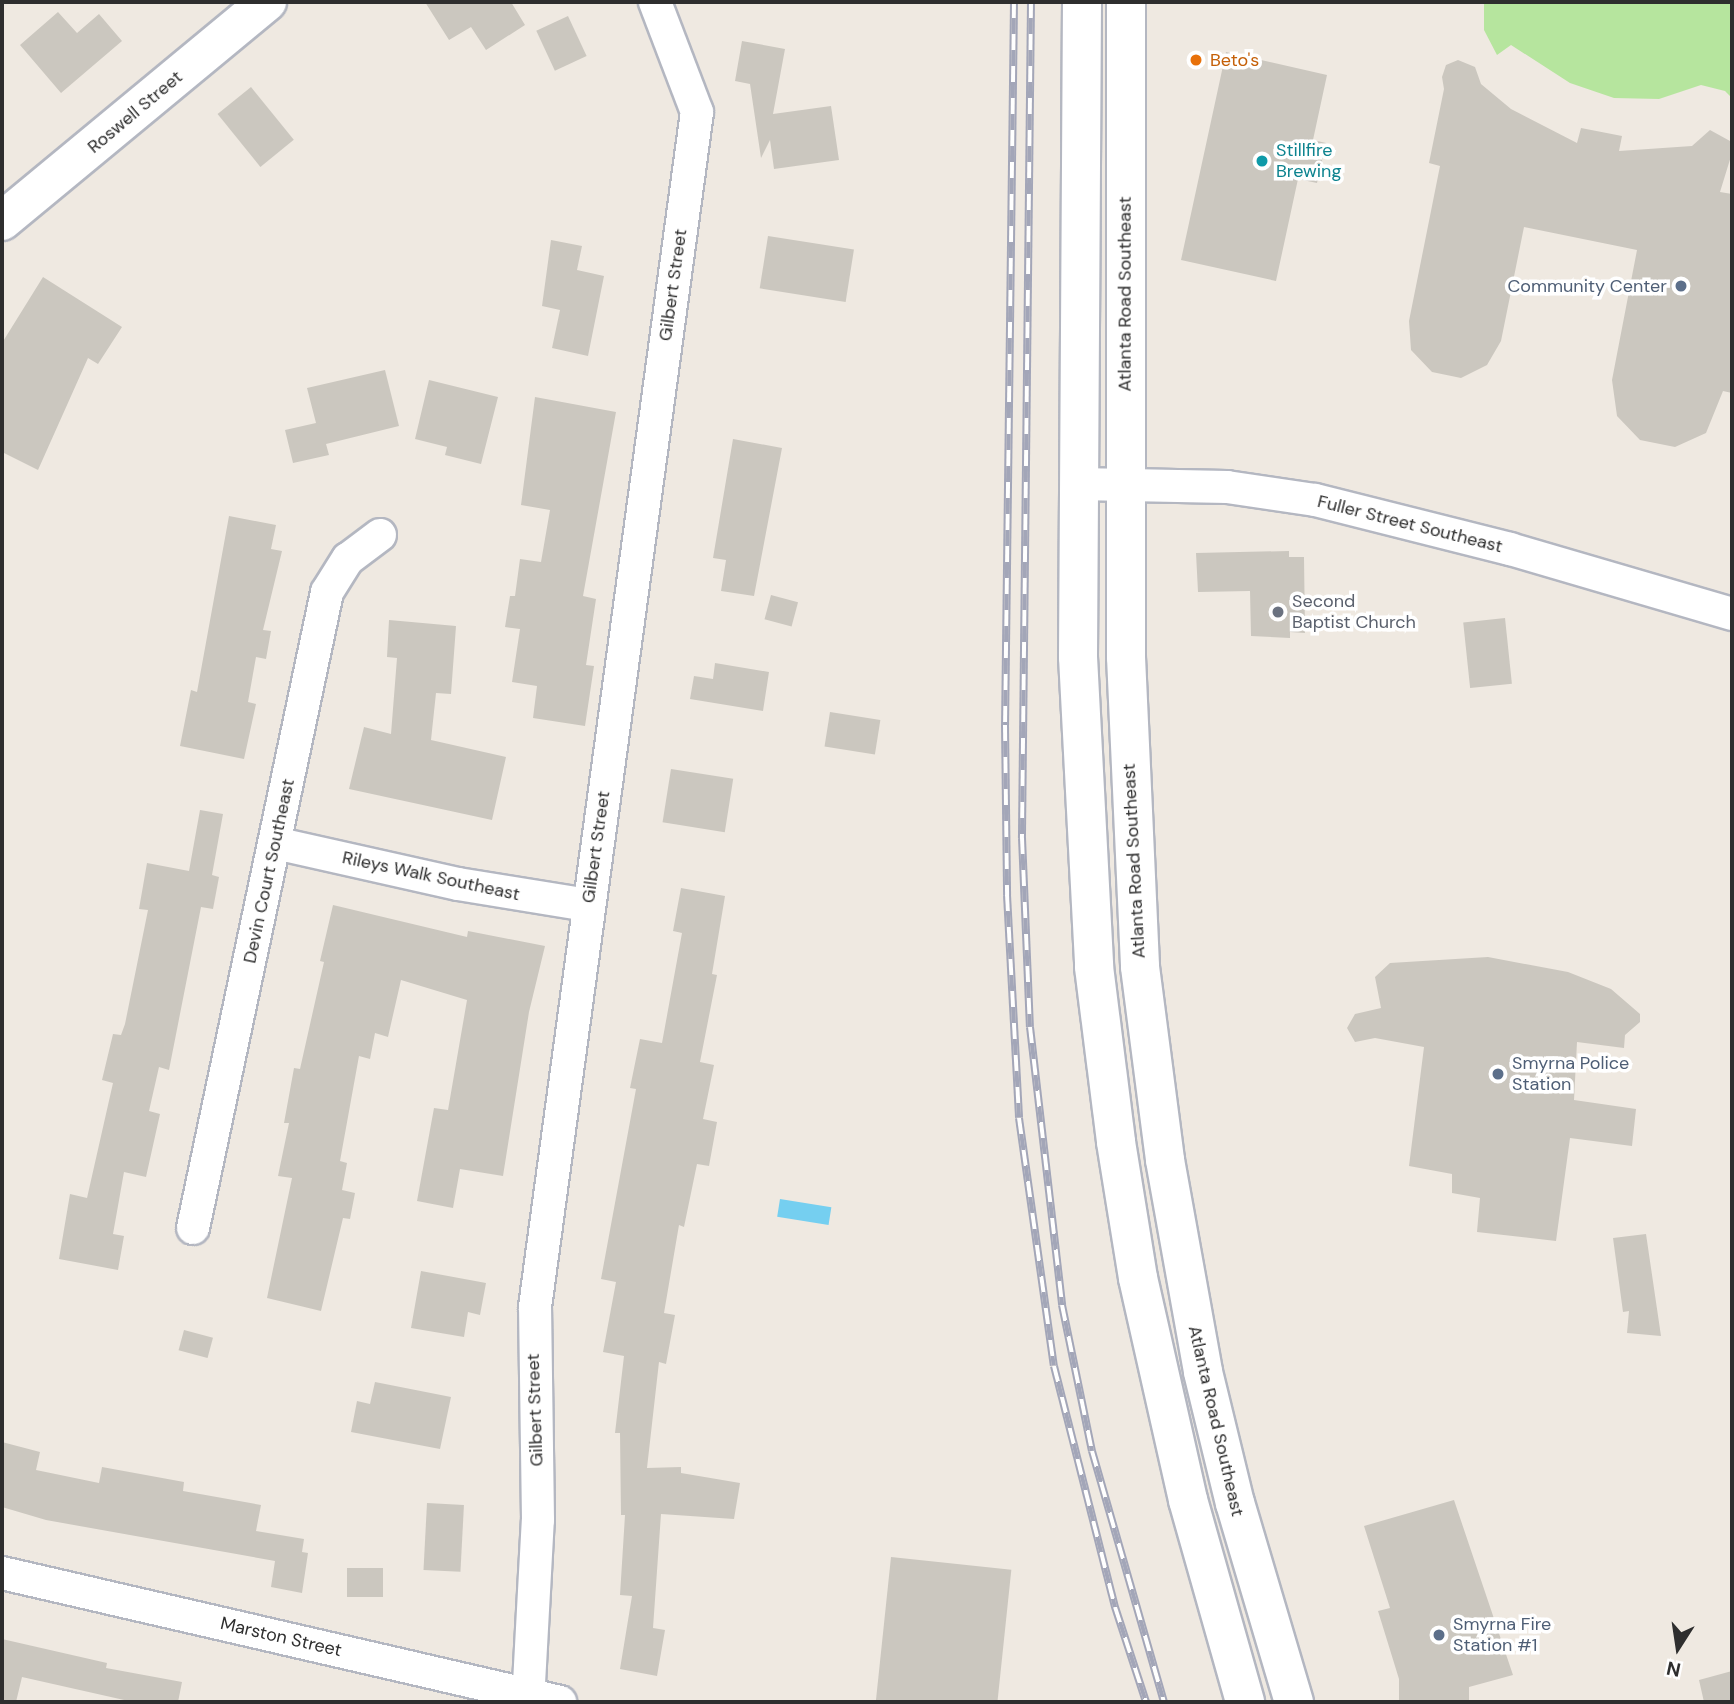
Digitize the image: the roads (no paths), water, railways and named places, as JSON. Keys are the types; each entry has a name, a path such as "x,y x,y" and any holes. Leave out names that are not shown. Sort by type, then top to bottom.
{"main road":[{"name":"Roswell Street","path":"2,221 267,2"},
{"path":"1082,2 1079,484 1081,777 1094,967 1115,1142 1165,1401 1218,1614 1245,1702"},
{"name":"Atlanta Road Southeast","path":"1126,2 1125,484 1129,778 1139,954 1165,1160 1212,1411 1294,1702"}],"street":[{"name":"Gilbert Street","path":"528,1698 538,1520 535,1307 697,112 655,2"},
{"name":"Fuller Street Southeast","path":"1079,484 1227,487 1315,500 1510,549 1732,614"},
{"name":"Devin Court Southeast","path":"193,1228 327,592 348,559 380,535"},
{"name":"Rileys Walk Southeast","path":"275,843 458,884 588,905"},
{"name":"Marston Street","path":"2,1573 528,1698 560,1702"}],"water":[{"path":"780,1199 831,1207 829,1225 777,1217"}],"railway":[{"path":"1014,2 1005,725 1007,895 1019,1118 1054,1366 1115,1607 1146,1702"},
{"path":"1031,2 1022,838 1030,1027 1062,1305 1092,1451 1164,1702"}],"place":[{"name":"Beto's","path":"1196,60"},
{"name":"Stillfire Brewing","path":"1262,161"},
{"name":"Community Center","path":"1681,286"},
{"name":"Second Baptist Church","path":"1278,612"},
{"name":"Smyrna Police Station","path":"1498,1074"},
{"name":"Smyrna Fire Station #1","path":"1439,1635"}]}
